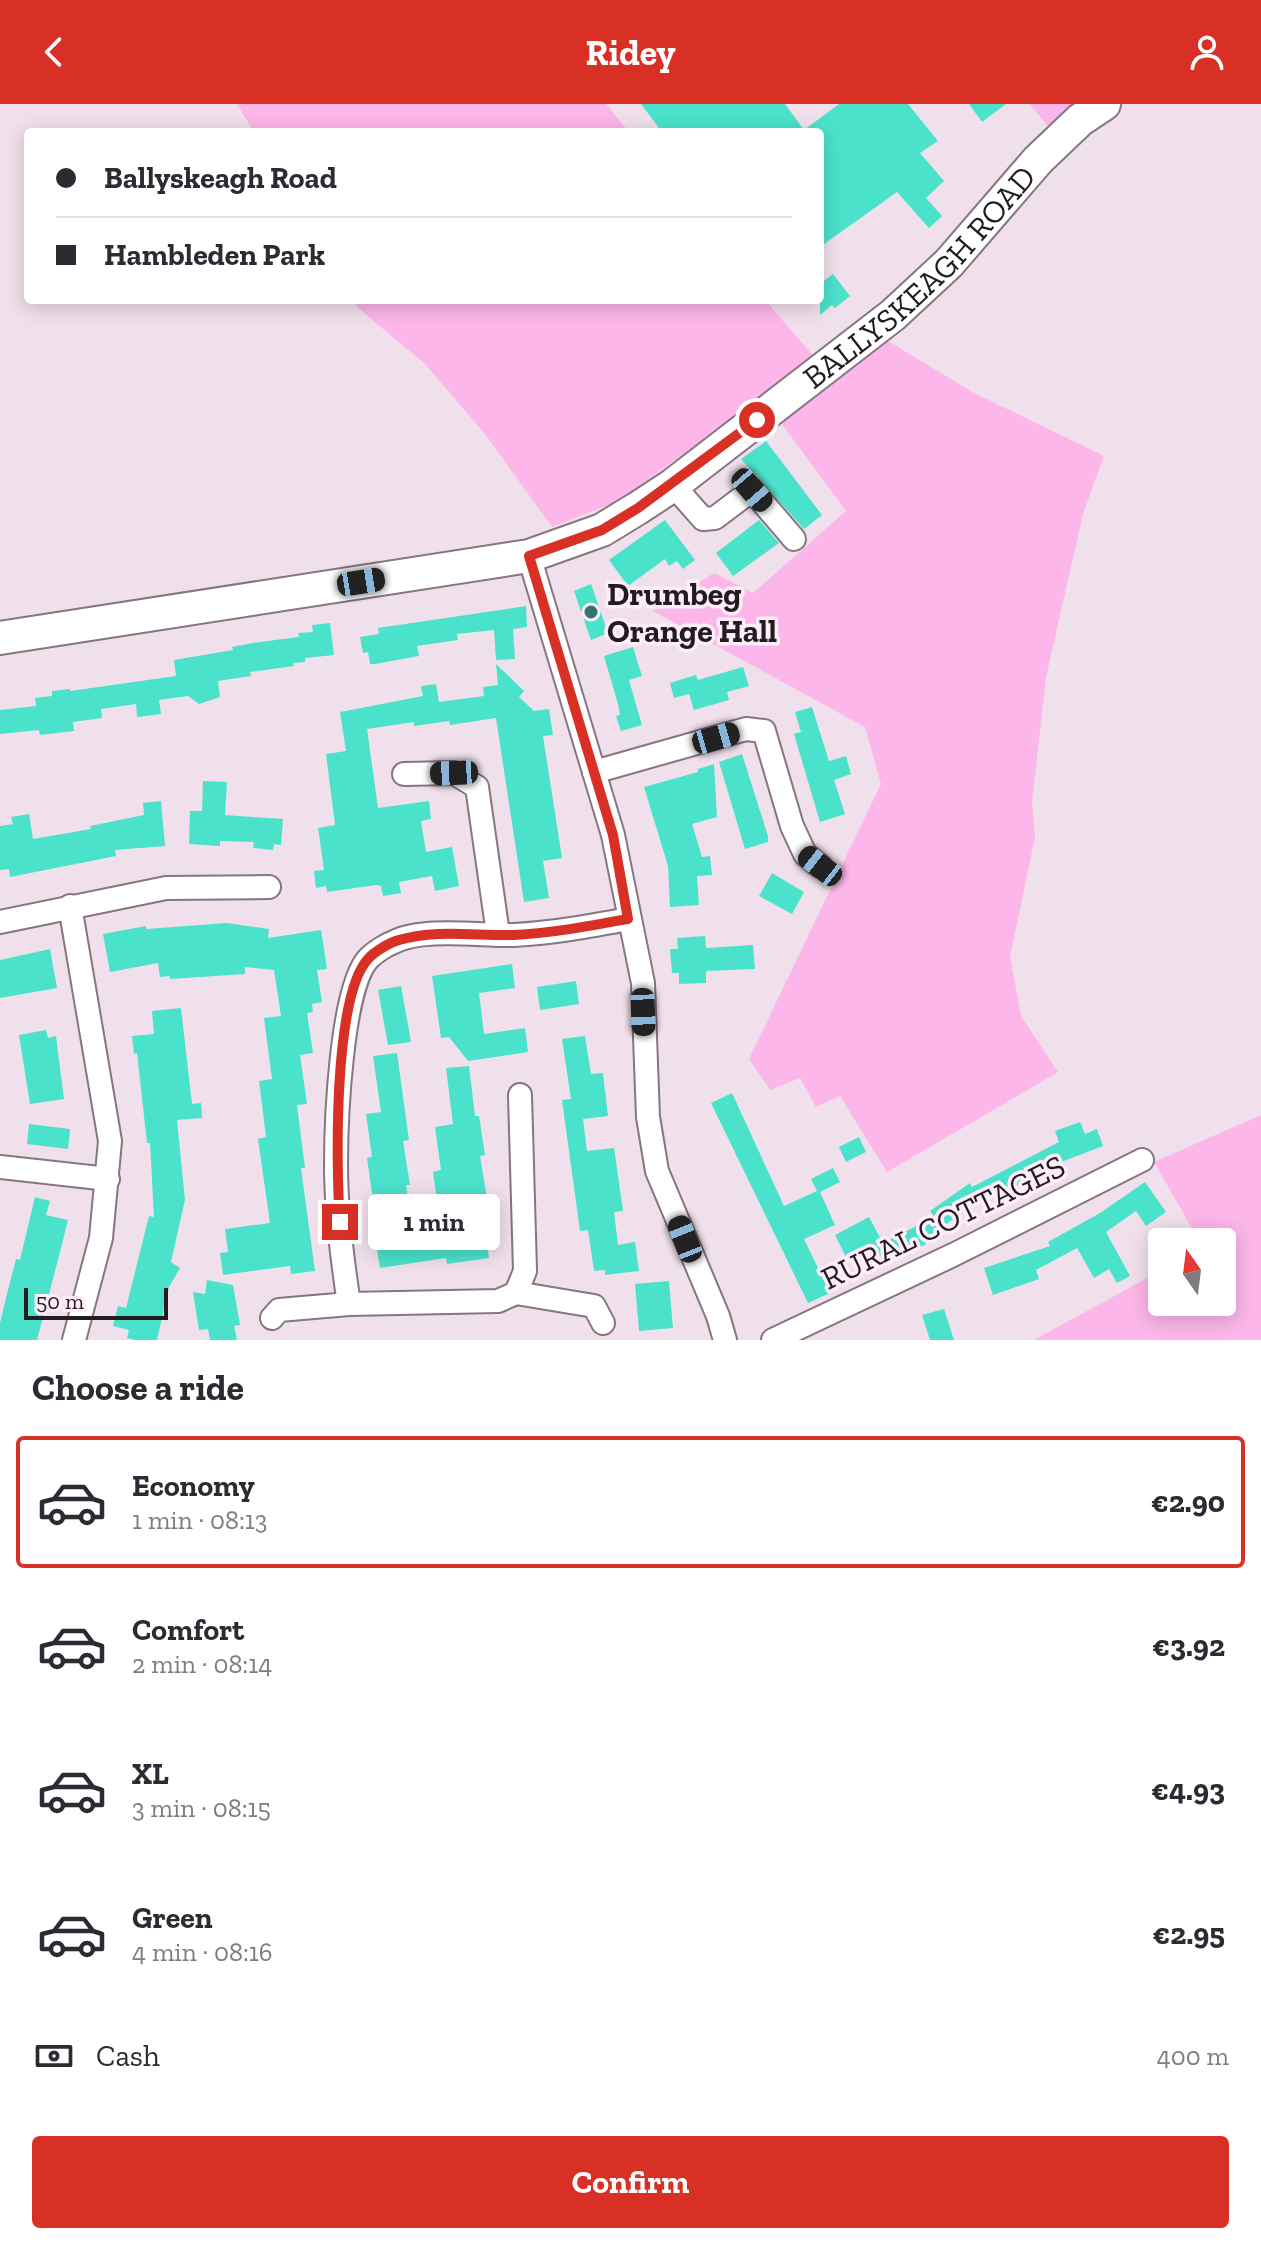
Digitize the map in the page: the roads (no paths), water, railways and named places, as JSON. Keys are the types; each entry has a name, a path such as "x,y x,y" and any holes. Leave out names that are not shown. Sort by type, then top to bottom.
{"main road":[{"name":"BALLYSKEAGH ROAD","path":"0,638 529,556 602,530 673,485 893,315 924,288 1038,160 1080,120 1104,104"}],"street":[{"path":"673,485 703,519 715,518 752,490 794,539"},
{"path":"529,556 613,835 643,983 648,1117 657,1171 718,1316 725,1340"},
{"path":"594,772 746,729 764,731 792,826 805,854 820,866"},
{"path":"404,774 454,773 477,787 498,934"},
{"path":"0,922 166,888 269,887"},
{"path":"70,906 110,1141 96,1264 74,1340"},
{"path":"349,1304 336,1165 343,1039 353,988 368,959 396,940 434,934 578,929 628,919"},
{"path":"516,1293 525,1271 520,1095"},
{"name":"RURAL COTTAGES","path":"773,1340 953,1255 1142,1160"},
{"path":"0,1167 108,1179"},
{"path":"272,1318 279,1310 349,1304 498,1301 516,1293 594,1306 603,1323"}],"place":[{"name":"Drumbeg Orange Hall","path":"591,612"}]}
